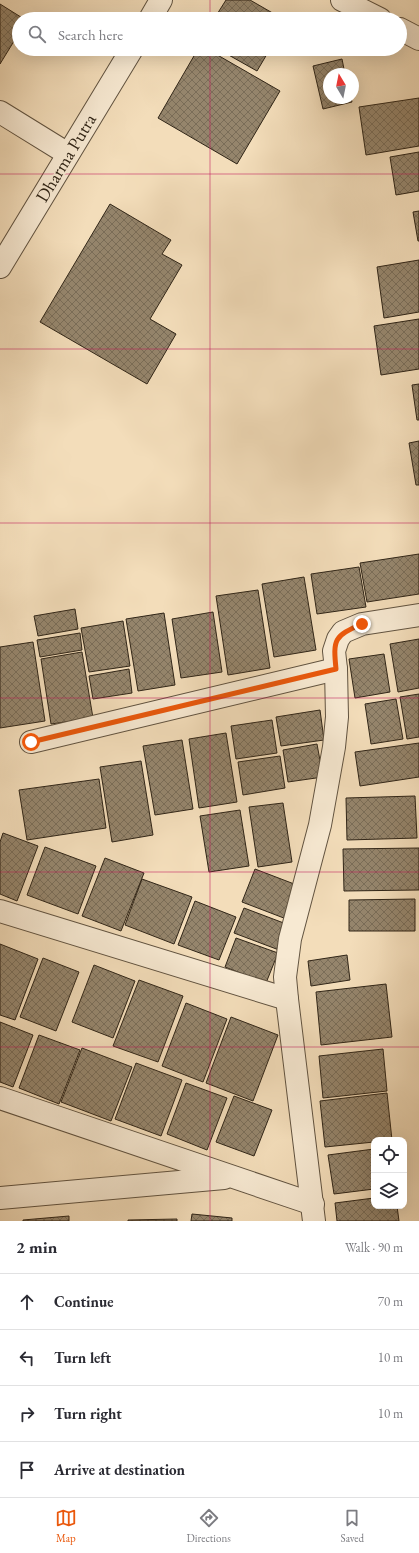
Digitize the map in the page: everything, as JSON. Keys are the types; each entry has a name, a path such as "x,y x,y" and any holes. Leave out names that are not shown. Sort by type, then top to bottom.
{"street":[{"path":"154,12 162,0"},
{"path":"342,0 366,12"},
{"path":"407,33 419,39"},
{"name":"Dharma Putra","path":"0,267 128,56"},
{"path":"0,112 68,154"},
{"path":"314,1213 287,999 286,977 290,939 320,825 334,747 337,717 334,651 338,639 343,632 362,624 419,615"},
{"path":"31,742 336,669"},
{"path":"0,911 287,999"},
{"path":"0,1098 231,1177 314,1213"},
{"path":"0,1198 231,1177"}],"building":[{"path":"226,0 250,0 271,12 218,12"},
{"path":"0,4 13,12 12,44 0,64"},
{"path":"194,56 219,56 280,91 237,164 158,118"},
{"path":"230,56 266,56 257,71"},
{"path":"342,59 344,68 323,68 323,104 344,104 323,109 313,66"},
{"path":"419,98 419,146 366,155 359,107"},
{"path":"419,152 419,191 396,195 390,157"},
{"path":"110,204 171,240 162,254 182,265 150,319 176,334 147,384 40,322"},
{"path":"419,211 419,241 418,241 413,212"},
{"path":"419,260 419,312 384,318 377,267"},
{"path":"419,319 419,369 381,375 374,326"},
{"path":"419,384 419,420 417,420 412,385"},
{"path":"419,441 419,485 416,485 409,443"},
{"path":"419,554 419,594 367,602 360,563"},
{"path":"359,567 366,607 317,614 311,574"},
{"path":"304,577 316,650 274,657 262,584"},
{"path":"258,590 270,668 228,675 216,596"},
{"path":"75,609 78,629 38,636 34,616"},
{"path":"213,612 222,672 181,678 172,619"},
{"path":"164,613 175,685 138,691 126,619"},
{"path":"123,621 130,666 89,672 81,628"},
{"path":"80,633 82,650 40,657 37,640"},
{"path":"419,639 419,688 398,692 390,644"},
{"path":"33,642 45,721 0,728 0,647"},
{"path":"82,652 93,718 51,724 41,659"},
{"path":"384,654 390,692 355,698 349,659"},
{"path":"129,669 132,693 93,699 89,676"},
{"path":"419,694 419,737 407,739 400,697"},
{"path":"396,699 403,739 371,744 365,704"},
{"path":"320,710 324,740 281,746 276,717"},
{"path":"272,720 277,753 236,759 231,726"},
{"path":"226,733 237,802 199,808 189,739"},
{"path":"182,740 193,809 155,815 143,746"},
{"path":"419,743 419,777 360,786 355,752"},
{"path":"317,744 323,777 288,782 283,750"},
{"path":"280,756 285,788 243,795 238,762"},
{"path":"141,761 153,835 112,842 100,767"},
{"path":"99,779 106,828 27,840 19,790"},
{"path":"415,796 417,838 347,840 346,798"},
{"path":"283,803 292,862 258,867 249,807"},
{"path":"240,810 249,866 209,872 200,816"},
{"path":"3,833 38,846 17,901 0,894 0,842"},
{"path":"45,847 96,866 78,914 27,895"},
{"path":"419,848 419,890 344,891 343,849"},
{"path":"105,858 144,873 121,931 82,916"},
{"path":"255,869 302,887 289,920 242,902"},
{"path":"142,879 192,897 174,944 125,925"},
{"path":"415,899 415,931 349,931 349,900"},
{"path":"195,901 236,917 219,960 178,945"},
{"path":"244,908 289,925 279,950 234,933"},
{"path":"236,938 278,953 266,983 225,967"},
{"path":"0,944 38,959 15,1020 0,1015"},
{"path":"347,955 350,980 311,986 308,961"},
{"path":"43,958 79,972 56,1031 20,1017"},
{"path":"94,965 135,981 113,1038 72,1022"},
{"path":"139,980 183,996 158,1062 113,1046"},
{"path":"386,984 392,1037 321,1045 316,992"},
{"path":"186,1003 227,1019 203,1082 162,1066"},
{"path":"231,1017 278,1035 253,1101 206,1083"},
{"path":"0,1022 33,1035 13,1087 0,1082"},
{"path":"39,1035 80,1050 59,1104 19,1088"},
{"path":"82,1048 132,1067 111,1121 61,1102"},
{"path":"383,1049 387,1091 323,1098 319,1056"},
{"path":"136,1063 182,1080 161,1136 115,1119"},
{"path":"186,1083 227,1098 207,1150 167,1134"},
{"path":"387,1093 392,1137 371,1137 371,1142 325,1147 320,1101"},
{"path":"234,1096 272,1110 254,1156 216,1142"},
{"path":"371,1149 371,1189 334,1194 328,1155"},
{"path":"371,1198 371,1209 397,1209 399,1221 337,1221 335,1203"},
{"path":"192,1214 232,1218 232,1221 191,1221"},
{"path":"69,1216 69,1221 23,1221 23,1220"},
{"path":"177,1219 177,1221 128,1221 128,1220"}],"route":[{"path":"31,742 336,669 334,651 338,639 343,632 362,624"}]}
